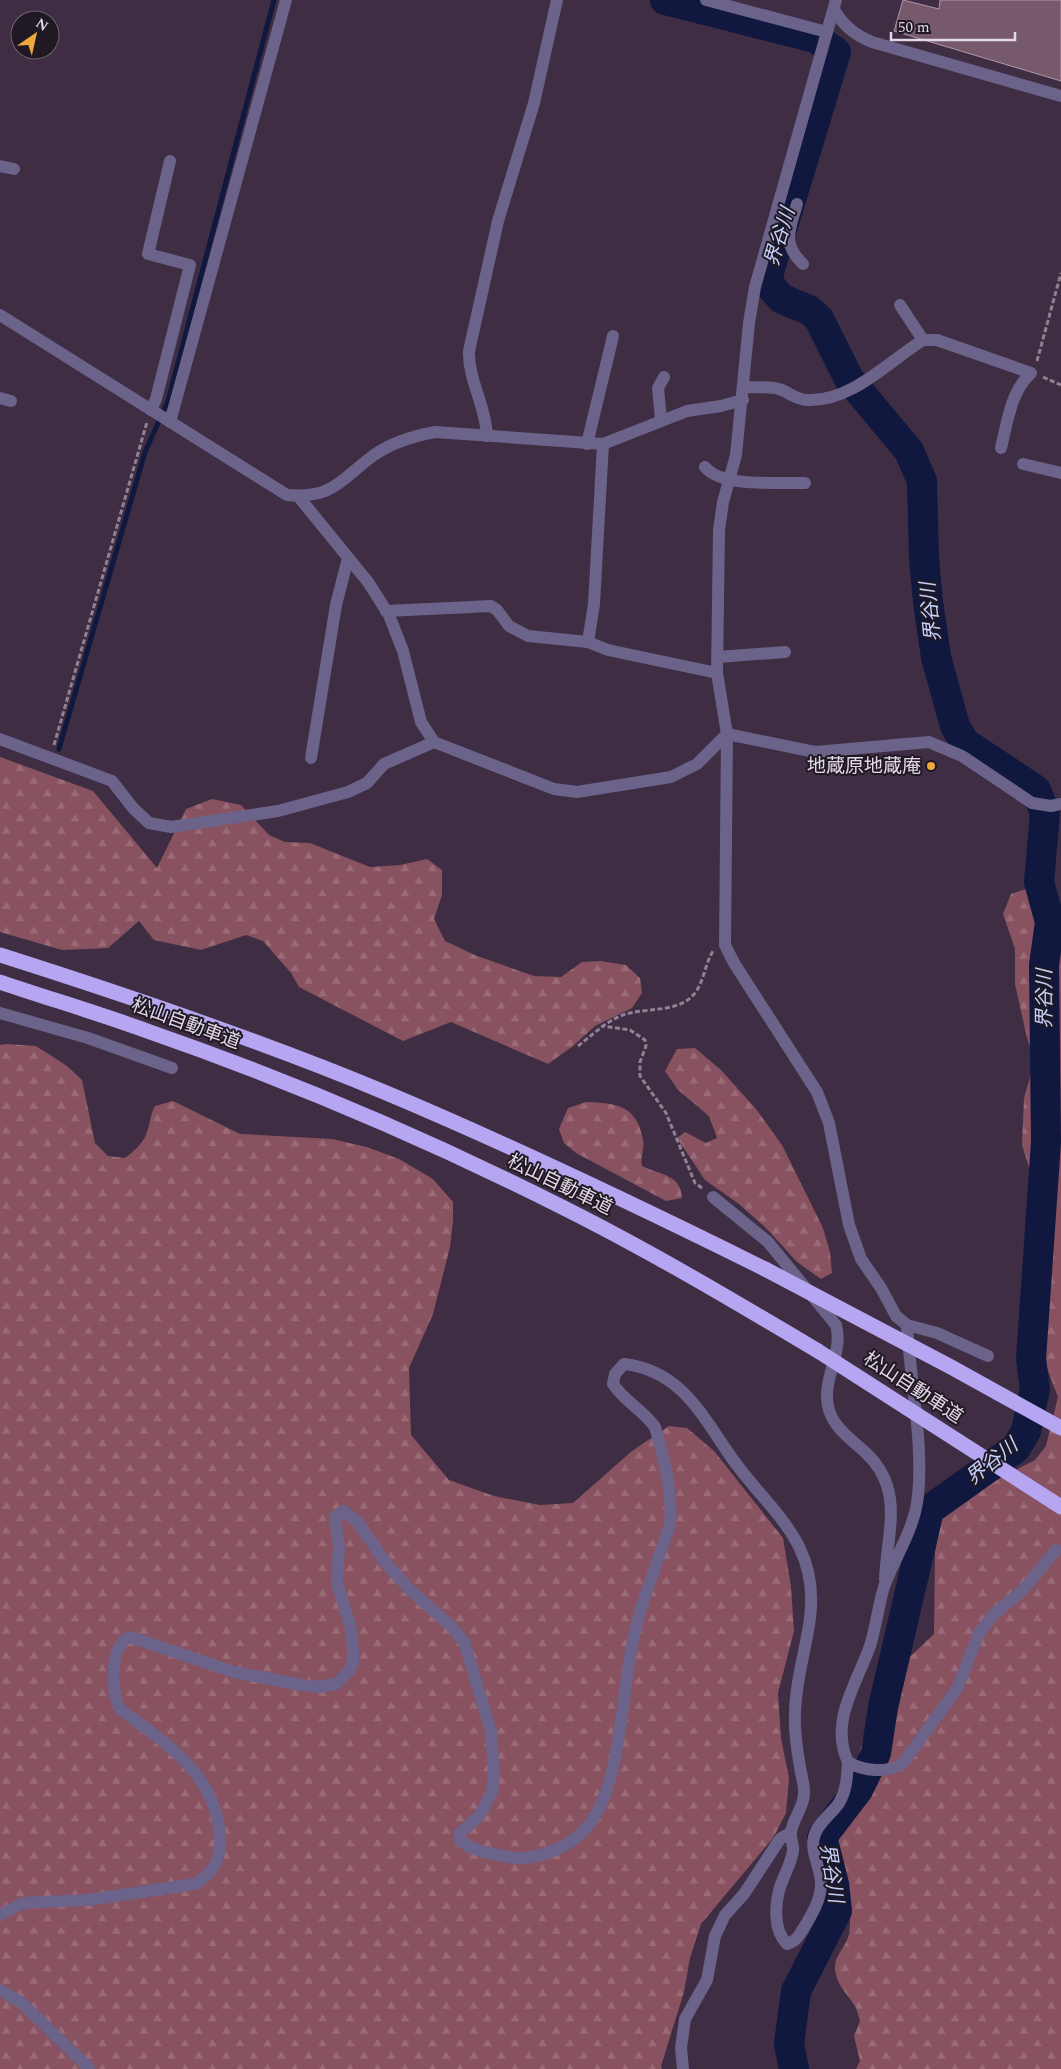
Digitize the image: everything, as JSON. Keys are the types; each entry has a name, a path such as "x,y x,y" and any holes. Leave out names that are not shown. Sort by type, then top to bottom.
{"highway":[{"name":"松山自動車道","path":"0,955 123,996 383,1092 634,1204 765,1269 951,1367 1061,1428"},
{"name":"松山自動車道","path":"0,982 150,1032 267,1076 471,1163 562,1207 655,1256 818,1351 1061,1507"}],"street":[{"path":"161,416 286,0"},
{"path":"487,436 486,422 468,365 469,351 498,221 534,103 557,0"},
{"path":"706,0 827,34"},
{"path":"835,5 822,49 779,240 754,296 736,455 723,502 718,530 717,673 727,734 725,945 734,963 817,1092 829,1123 849,1225 861,1259 881,1288 896,1316 907,1325 937,1332 988,1356"},
{"path":"835,5 841,21 857,36 872,42 1061,96"},
{"path":"161,416 190,265 148,254 170,161"},
{"path":"0,166 14,170"},
{"path":"779,240 789,233 798,204"},
{"path":"779,240 803,264"},
{"path":"900,305 923,340"},
{"path":"0,314 287,495 298,496 328,491 339,485 374,455 397,442 435,432 603,444 696,408 721,406 744,393 780,389 790,396 805,400 821,400 855,387 923,340 928,339 947,343 1031,373 1024,380 1011,406 1001,448"},
{"path":"587,444 613,336"},
{"path":"661,420 658,388 664,377"},
{"path":"588,642 594,604 603,444"},
{"path":"1024,464 1061,473"},
{"path":"705,467 710,473 730,480 805,483"},
{"path":"298,496 368,582 386,611 403,651 412,694 421,722 434,742 554,790 577,792 672,777 697,764 727,734"},
{"path":"311,758 336,604 348,558"},
{"path":"386,611 491,606 498,610 509,626 528,636 588,642 608,650 717,673"},
{"path":"718,657 785,652"},
{"path":"727,734 815,752 929,742 962,756 1032,802 1051,806 1061,804"},
{"path":"0,739 112,781 133,808 149,823 171,827 278,811 348,792 367,783 384,764 434,742"},
{"path":"0,1013 88,1038 172,1068"},
{"path":"0,1915 24,1903 88,1900 195,1884 206,1877 217,1863 221,1849 215,1809 208,1791 183,1758 121,1710 116,1702 112,1678 120,1646 124,1639 130,1637 140,1638 234,1672 301,1685 336,1684 343,1678 353,1662 351,1629 337,1583 338,1546 334,1522 335,1516 343,1511 357,1521 385,1562 410,1590 452,1627 464,1642 491,1731 494,1773 492,1792 485,1806 478,1817 460,1833 460,1840 466,1846 485,1853 516,1858 543,1856 569,1843 587,1827 602,1803 610,1780 632,1643 639,1614 670,1525 671,1496 654,1427 649,1418 621,1396 613,1384 615,1374 624,1364 638,1366 677,1385 692,1400 730,1456 790,1529 805,1556 810,1587 810,1616 795,1715 797,1750 804,1794 790,1833 794,1850 780,1887 777,1911 777,1929 787,1944 794,1942 817,1903 821,1886 813,1850 814,1836 824,1819 839,1803 846,1788 850,1763 842,1740 844,1714 852,1684 870,1646 884,1587 892,1507 888,1484 876,1462 840,1428 829,1411 827,1394 840,1338 836,1324 768,1242 713,1197"},
{"path":"884,1587 900,1554 916,1503 918,1442 907,1325"},
{"path":"850,1763 886,1771 894,1769 902,1763 958,1688 979,1634 995,1613 1022,1591 1056,1550"},
{"path":"683,2069 681,2048 685,2019 707,1980 715,1936 725,1915 744,1894 780,1838 790,1833"},
{"path":"0,1990 22,2003 90,2069"}],"path":[{"path":"1061,272 1037,362 1031,373 1061,385"},
{"path":"50,757 136,456 161,416"},
{"path":"578,1046 618,1016 631,1012 658,1010 684,1002 695,992 707,961 714,951 725,945"},
{"path":"603,1026 630,1030 644,1040 646,1046 640,1062 640,1076 666,1113 695,1183 713,1197"}],"green space":[{"path":"0,757 93,791 157,868 186,809 212,799 241,805 269,835 285,842 310,843 370,867 400,865 427,859 442,870 442,895 434,919 445,941 477,956 534,976 561,977 582,962 600,961 626,965 640,978 642,993 632,1008 595,1026 573,1046 548,1064 451,1022 403,1041 299,987 291,973 263,941 246,935 201,950 154,940 139,921 108,948 62,950 0,932"},
{"path":"1026,889 1037,896 1061,949 1061,2069 856,2069 860,2061 854,2036 860,2021 854,2005 839,1983 835,1969 836,1959 848,1938 850,1922 848,1899 834,1843 878,1687 934,1634 935,1552 943,1513 983,1487 1035,1460 1046,1446 1058,1397 1042,1355 1050,1205 1031,1174 1022,1145 1024,1098 1035,1060 1027,1038 1015,984 1015,949 1003,914 1011,894"},
{"path":"0,1045 36,1046 67,1066 82,1080 95,1143 108,1156 125,1158 145,1138 155,1106 173,1101 240,1134 332,1139 367,1147 399,1159 433,1179 453,1202 453,1221 450,1247 433,1314 409,1368 411,1435 449,1480 494,1496 540,1505 573,1503 632,1451 669,1426 687,1428 714,1451 783,1538 791,1587 794,1631 778,1693 781,1738 789,1778 786,1813 773,1838 701,1924 690,1958 684,1992 661,2066 662,2069 0,2069"},
{"path":"695,1048 721,1070 756,1109 782,1145 823,1228 830,1252 832,1273 821,1279 797,1262 767,1229 739,1204 705,1180 677,1138 685,1132 706,1143 717,1138 709,1116 678,1090 665,1071 677,1049"},
{"path":"586,1102 616,1105 624,1108 636,1119 643,1140 642,1166 674,1180 681,1190 682,1198 666,1201 576,1153 564,1143 559,1129 568,1108"}],"building":[{"path":"903,0 939,9 940,0 1061,0 1061,81 894,31"}],"waterway":[{"path":"59,749 145,452 168,401 274,0"},
{"name":"界谷川","path":"665,0 815,38 836,52 768,275 771,287 782,299 809,310 819,319 849,379 909,451 922,481 924,558 928,602 936,657 955,726 965,743 1036,790 1045,813 1039,882 1050,922 1044,965 1046,1142 1031,1359 1035,1389 1026,1431 1016,1448 929,1510 883,1707 876,1753 858,1790 822,1837 834,1884 837,1911 796,1991 789,2044 794,2069"}],"place":[{"name":"地蔵原地蔵庵","path":"931,766"}]}
